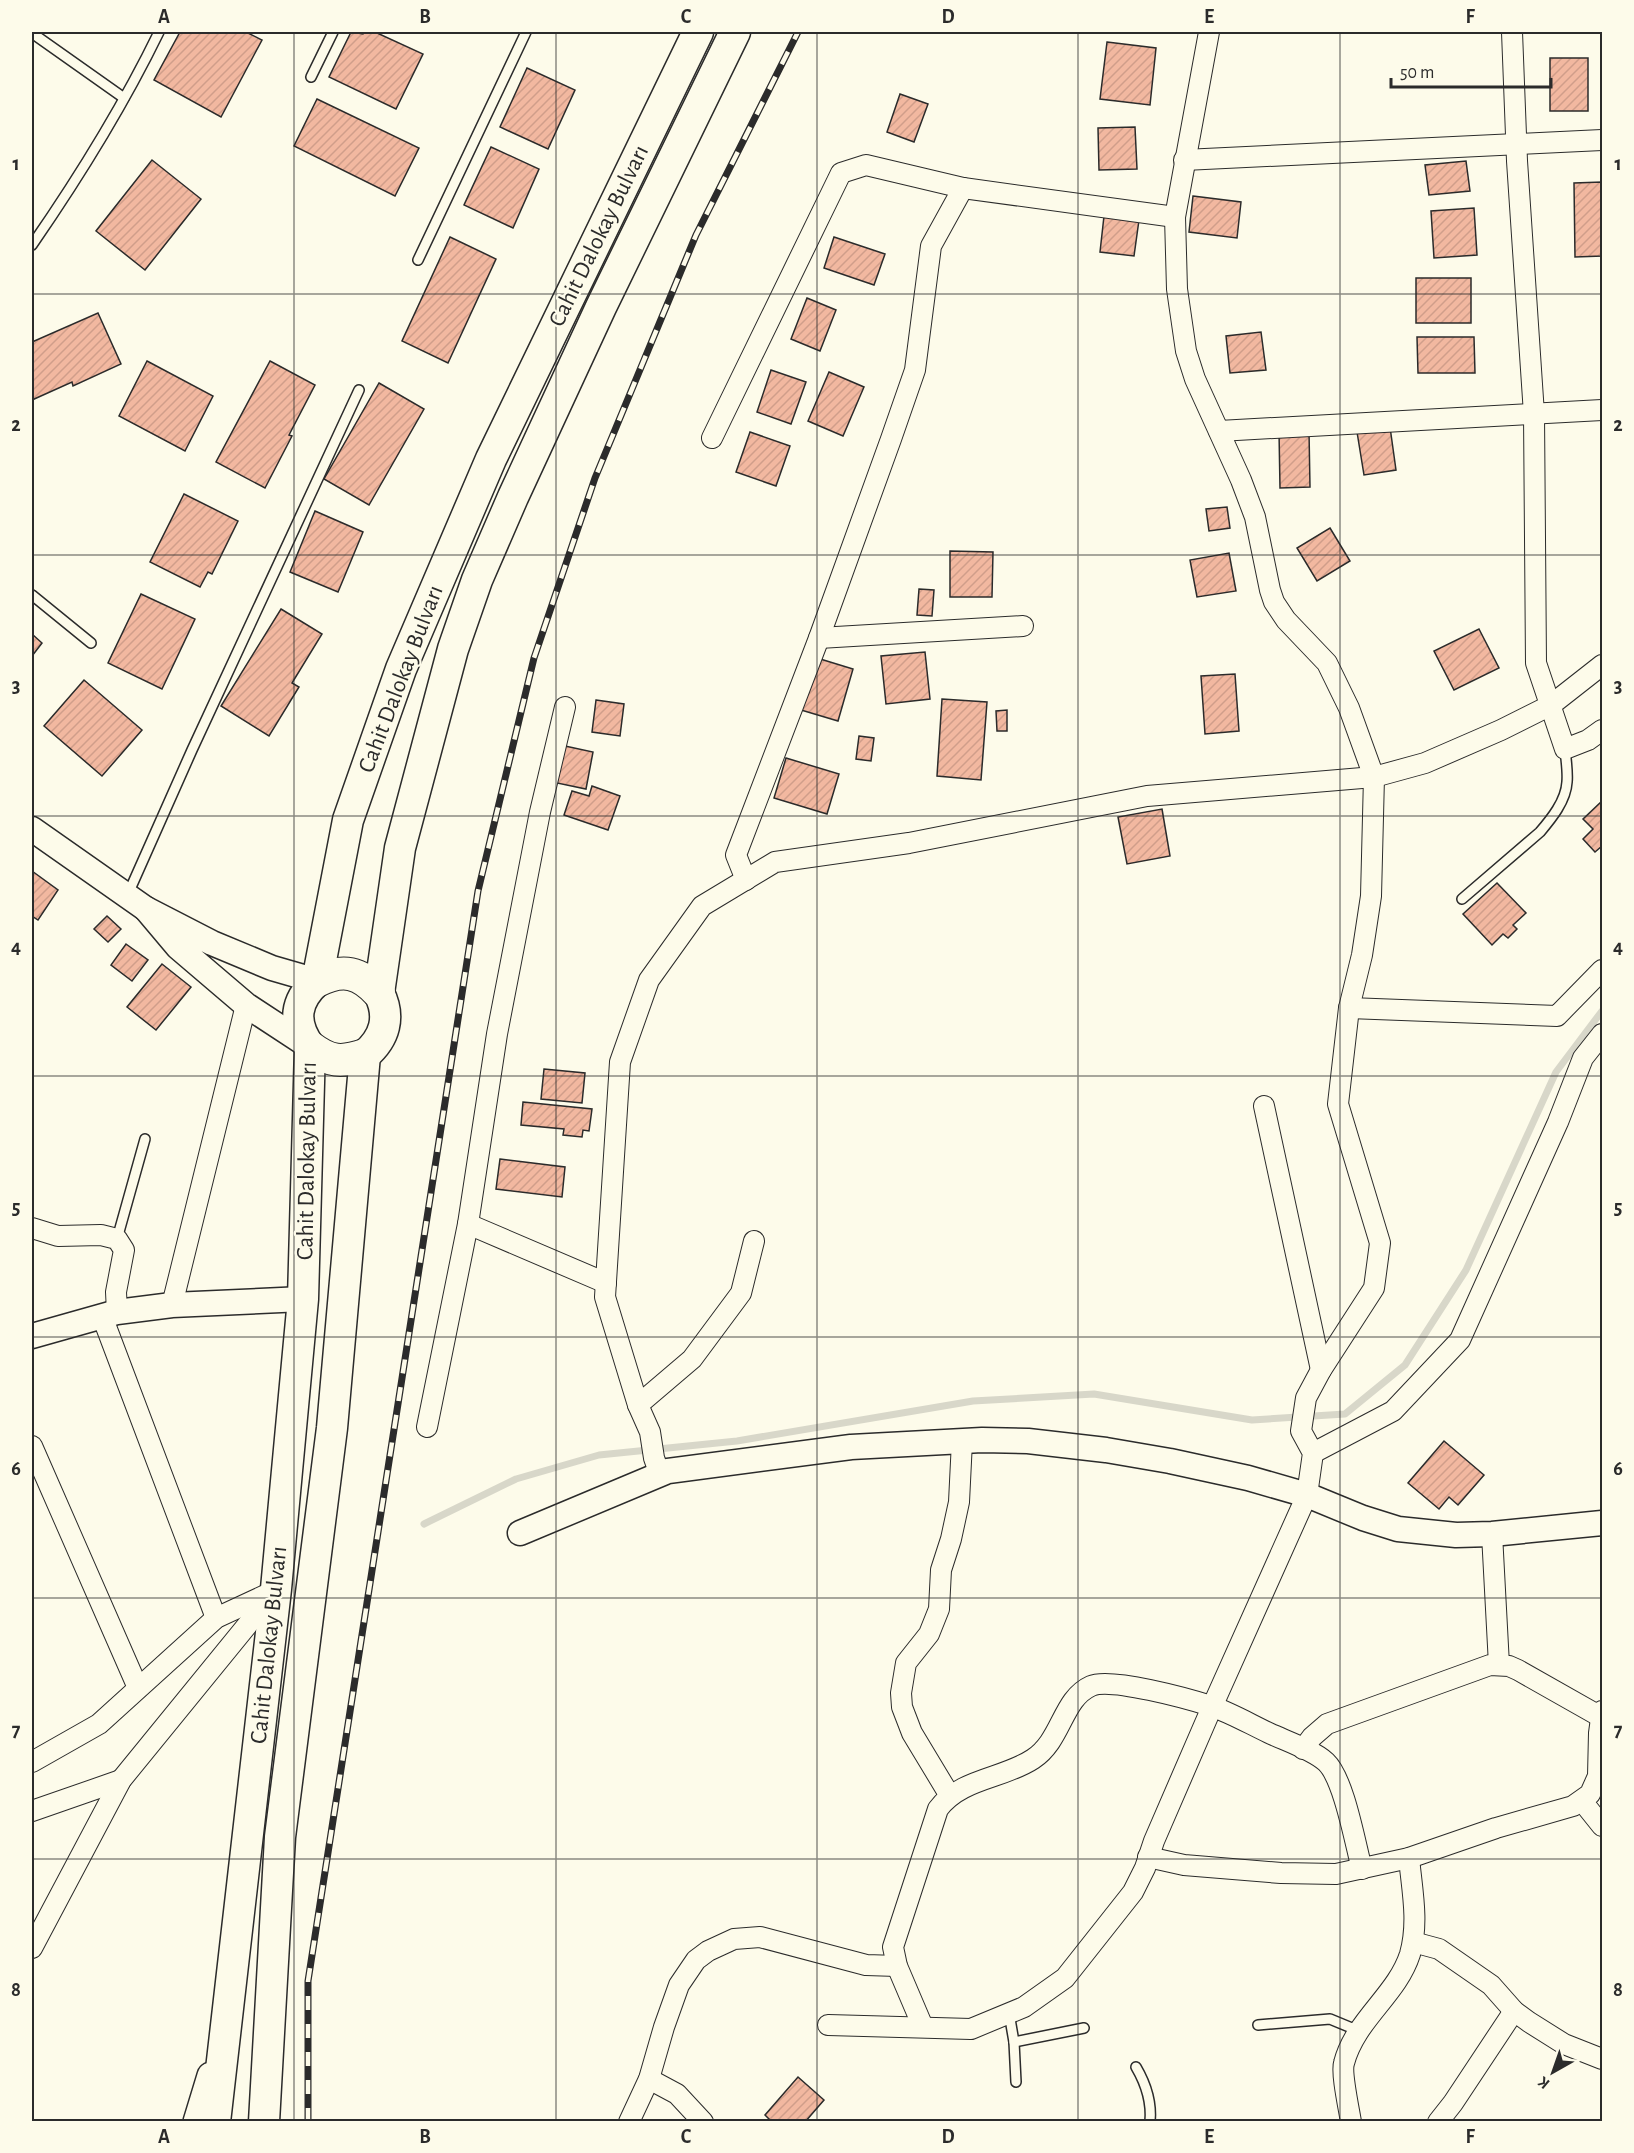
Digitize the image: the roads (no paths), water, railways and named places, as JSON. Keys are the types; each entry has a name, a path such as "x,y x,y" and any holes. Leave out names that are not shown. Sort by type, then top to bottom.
{"highway":[{"path":"317,981 330,975 343,973 369,982 379,993"},
{"path":"310,1047 322,1056 336,1060 351,1060 364,1055"}],"main road":[{"name":"Cahit Dalokay Bulvarı","path":"214,2121 276,1589 303,1299 310,1047 299,1025 298,1013 301,1000 317,981 348,820 401,669 491,459 699,32"},
{"name":"Cahit Dalokay Bulvarı","path":"264,2121 280,1837 332,1428 364,1055 382,1037 386,1025 384,1003 379,993 400,848 453,649 477,580 597,317 735,32"},
{"path":"196,2121 200,2116 225,2023"}],"street":[{"path":"828,2025 971,2028 1024,2007 1065,1978 1133,1892 1212,1707 1307,1495 1313,1453 1300,1431 1306,1398 1321,1370 1374,1288 1380,1243 1338,1104 1349,1008 1362,955 1371,896 1374,777 1349,708 1327,663 1286,620 1274,602 1255,517 1241,480 1195,380 1186,351 1177,289 1174,217 1209,32"},
{"path":"1512,32 1516,144 1534,414 1536,663 1565,749 1588,741 1602,729"},
{"path":"1184,160 1602,140"},
{"path":"712,438 841,173 866,165 963,188 1174,217"},
{"path":"746,880 736,855 819,638 915,370 931,246 963,188"},
{"path":"1219,431 1602,411"},
{"path":"819,638 1023,626"},
{"path":"657,1466 650,1432 638,1405 605,1297 620,1062 649,980 702,906 775,862 909,843 1147,796 1374,777 1425,763 1501,730 1551,705 1602,665"},
{"path":"426,1427 468,1224 497,1034 540,812 565,707"},
{"path":"32,829 137,903 212,943 272,968 317,981"},
{"path":"137,903 178,947 246,1005 310,1047"},
{"path":"1349,1008 1557,1016 1602,970"},
{"path":"172,1305 246,1005"},
{"path":"1313,1453 1393,1411 1460,1340 1558,1122 1583,1058 1602,1034"},
{"path":"1264,1106 1321,1370"},
{"path":"468,1224 606,1283"},
{"path":"32,1228 58,1236 101,1235 117,1239 124,1250 110,1314 216,1618"},
{"path":"638,1405 692,1359 741,1293 754,1241"},
{"path":"32,1336 110,1314 172,1305 303,1299"},
{"path":"657,1466 668,1471 851,1447 962,1441 1028,1441 1106,1450 1237,1476 1307,1495 1363,1518 1398,1529 1456,1535 1492,1534 1602,1523"},
{"path":"950,1796 912,1733 902,1707 901,1693 906,1663 929,1634 939,1609 941,1570 960,1502 962,1441"},
{"path":"32,1446 138,1688"},
{"path":"520,1533 657,1466"},
{"path":"1492,1534 1498,1665"},
{"path":"34,1755 99,1724 216,1618 276,1589"},
{"path":"32,1947 121,1780 276,1589"},
{"path":"1148,1857 1184,1865 1281,1874 1336,1874 1409,1858 1496,1828 1573,1806 1582,1801 1590,1794 1598,1776 1602,1714 1518,1670 1498,1665 1483,1667 1327,1724 1312,1737 1303,1749"},
{"path":"922,2027 897,1966 893,1947 938,1809 950,1796 975,1783 1021,1766 1043,1751 1058,1732 1072,1701 1084,1689 1097,1683 1124,1685 1212,1707 1326,1762 1339,1781 1362,1869"},
{"path":"32,1811 121,1780"},
{"path":"1582,1801 1602,1826"},
{"path":"1351,2121 1343,2065 1359,2031 1404,1969 1413,1942 1415,1914 1409,1858"},
{"path":"629,2121 649,2079 679,1985 696,1960 721,1944 734,1939 760,1937 866,1965 897,1966"},
{"path":"1413,1942 1439,1949 1491,1985 1514,2011 1564,2044 1602,2059"},
{"path":"1438,2121 1514,2011"},
{"path":"649,2079 677,2094 703,2121"}],"lane":[{"path":"32,245 88,159 159,32"},
{"path":"311,77 333,32"},
{"path":"418,260 526,32"},
{"path":"32,33 124,98"},
{"path":"137,903 192,750 359,390"},
{"path":"32,595 91,643"},
{"path":"1461,899 1550,821 1568,784 1565,749"},
{"path":"117,1239 145,1140"},
{"path":"1009,2013 1014,2042 1016,2082"},
{"path":"1258,2025 1330,2019 1359,2031"},
{"path":"1014,2042 1084,2028"},
{"path":"1136,2067 1148,2092 1150,2121"}],"waterway":[{"path":"424,1524 516,1479 599,1455 737,1441 973,1401 1094,1394 1252,1420 1345,1414 1405,1365 1466,1270 1556,1072 1602,1011"}],"railway":[{"path":"308,2122 308,1981 478,891 534,658 595,478 696,235 798,32"}]}
